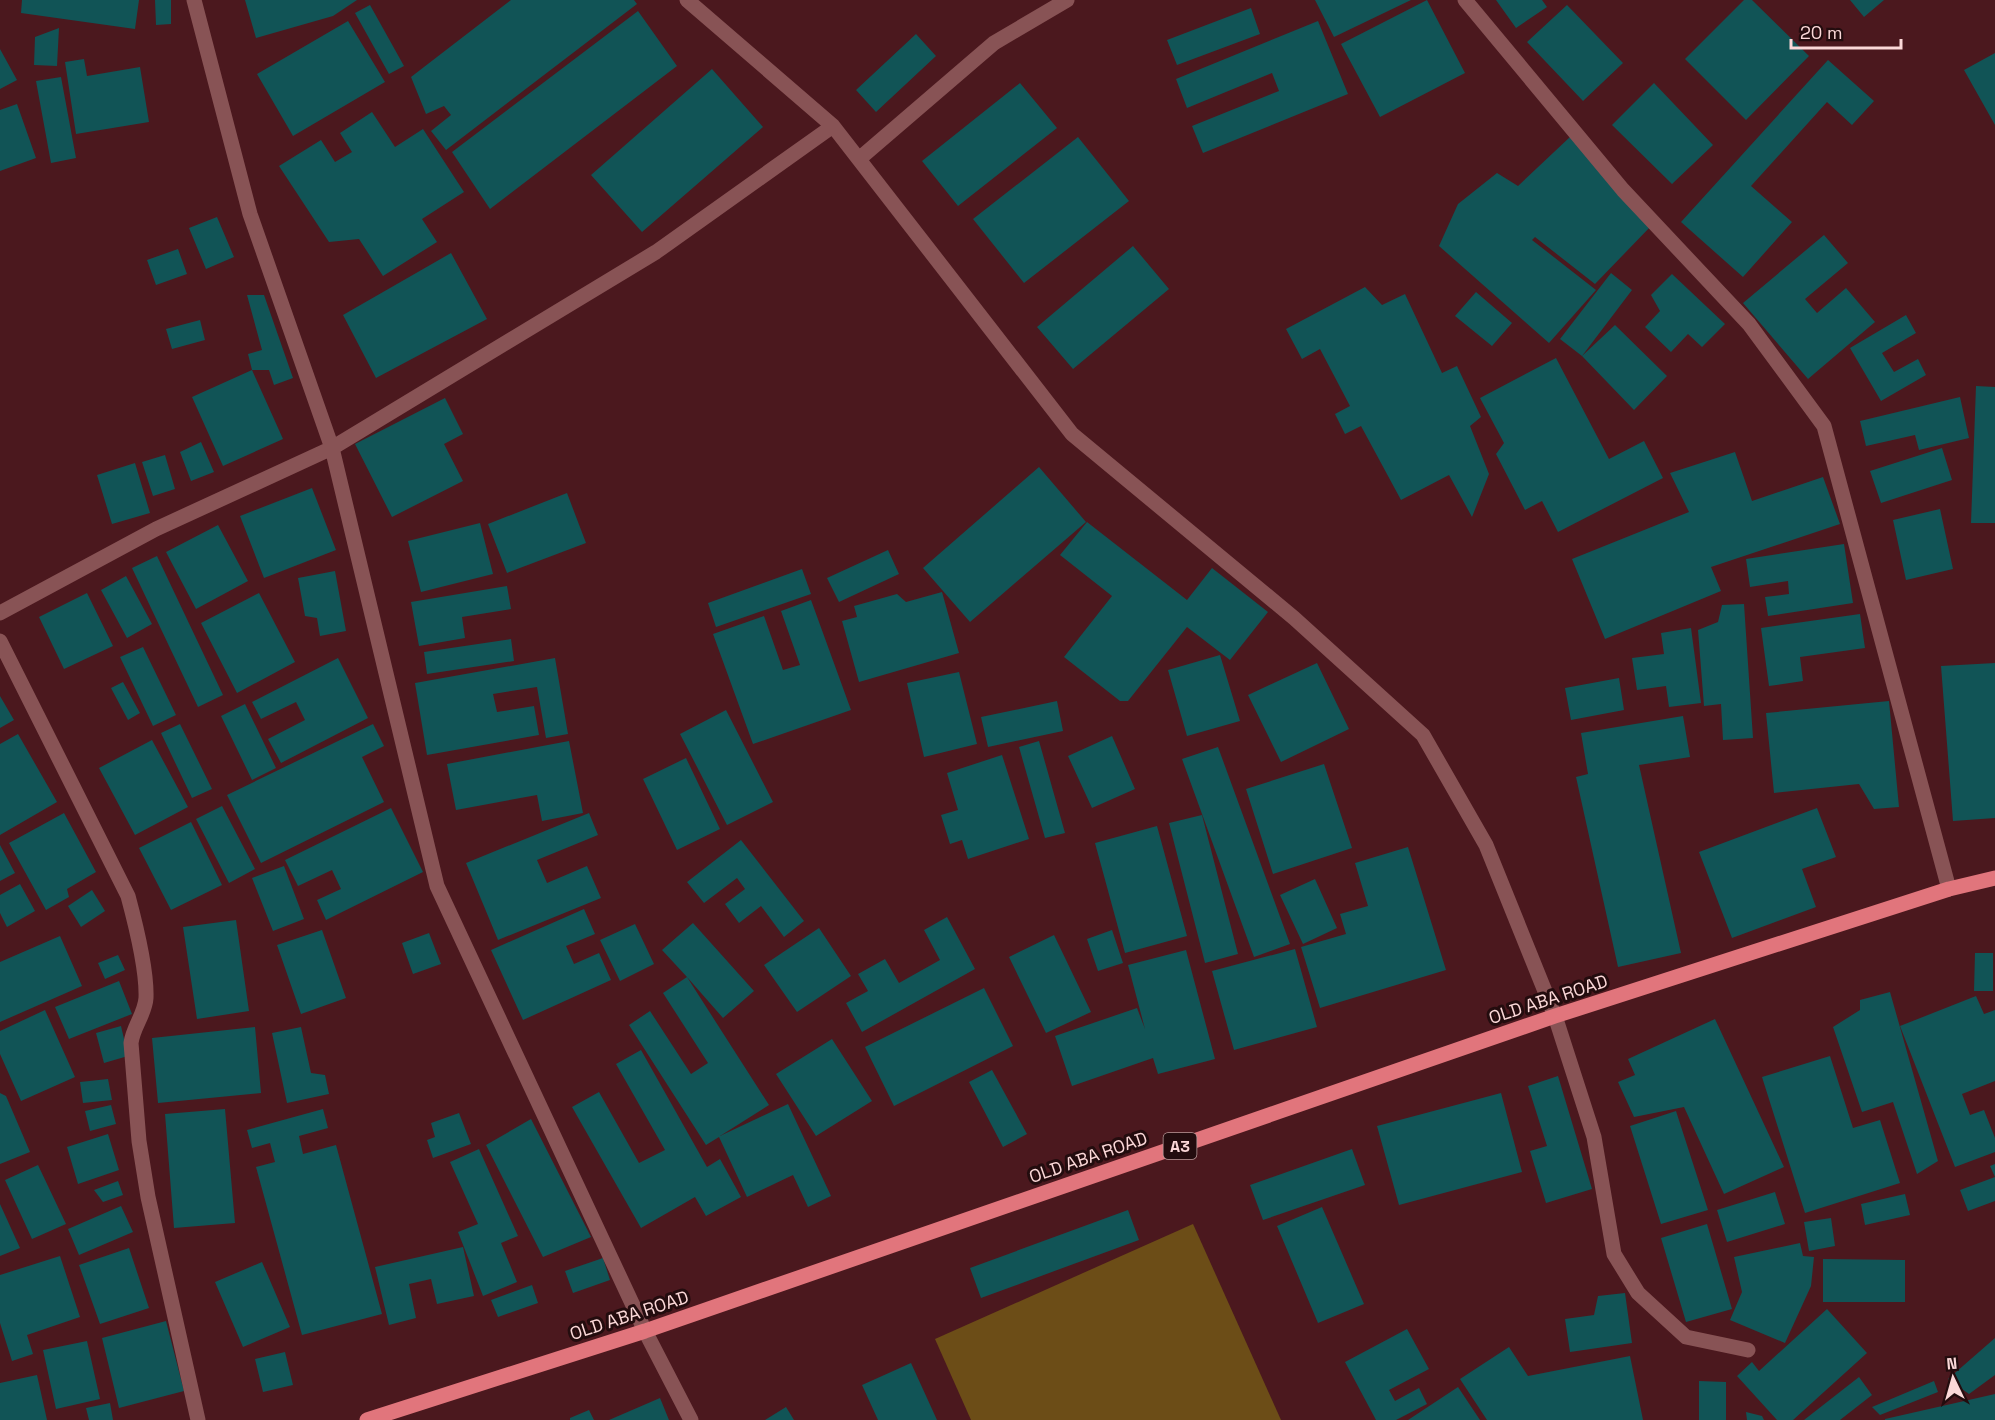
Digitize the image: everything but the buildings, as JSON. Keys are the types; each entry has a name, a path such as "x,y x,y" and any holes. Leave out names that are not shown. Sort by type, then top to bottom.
{"main road":[{"name":"OLD ABA ROAD","path":"367,1420 645,1331 1554,1016 1949,889 1995,878"}],"street":[{"path":"194,0 250,214 332,448 437,886 645,1331 691,1420"},
{"path":"687,0 833,126 1072,434 1294,618 1423,735 1486,845 1554,1016 1594,1137 1614,1254 1638,1293 1686,1337 1748,1350"},
{"path":"859,159 994,43 1067,0"},
{"path":"1466,0 1623,190 1749,324 1824,426 1949,889"},
{"path":"0,613 156,529 332,448 656,252 833,126"},
{"path":"0,641 128,896 133,914 146,998 132,1032 140,1141 148,1197 198,1420"}],"shaded area":[{"path":"1193,1224 1281,1420 971,1420 935,1339"}]}
